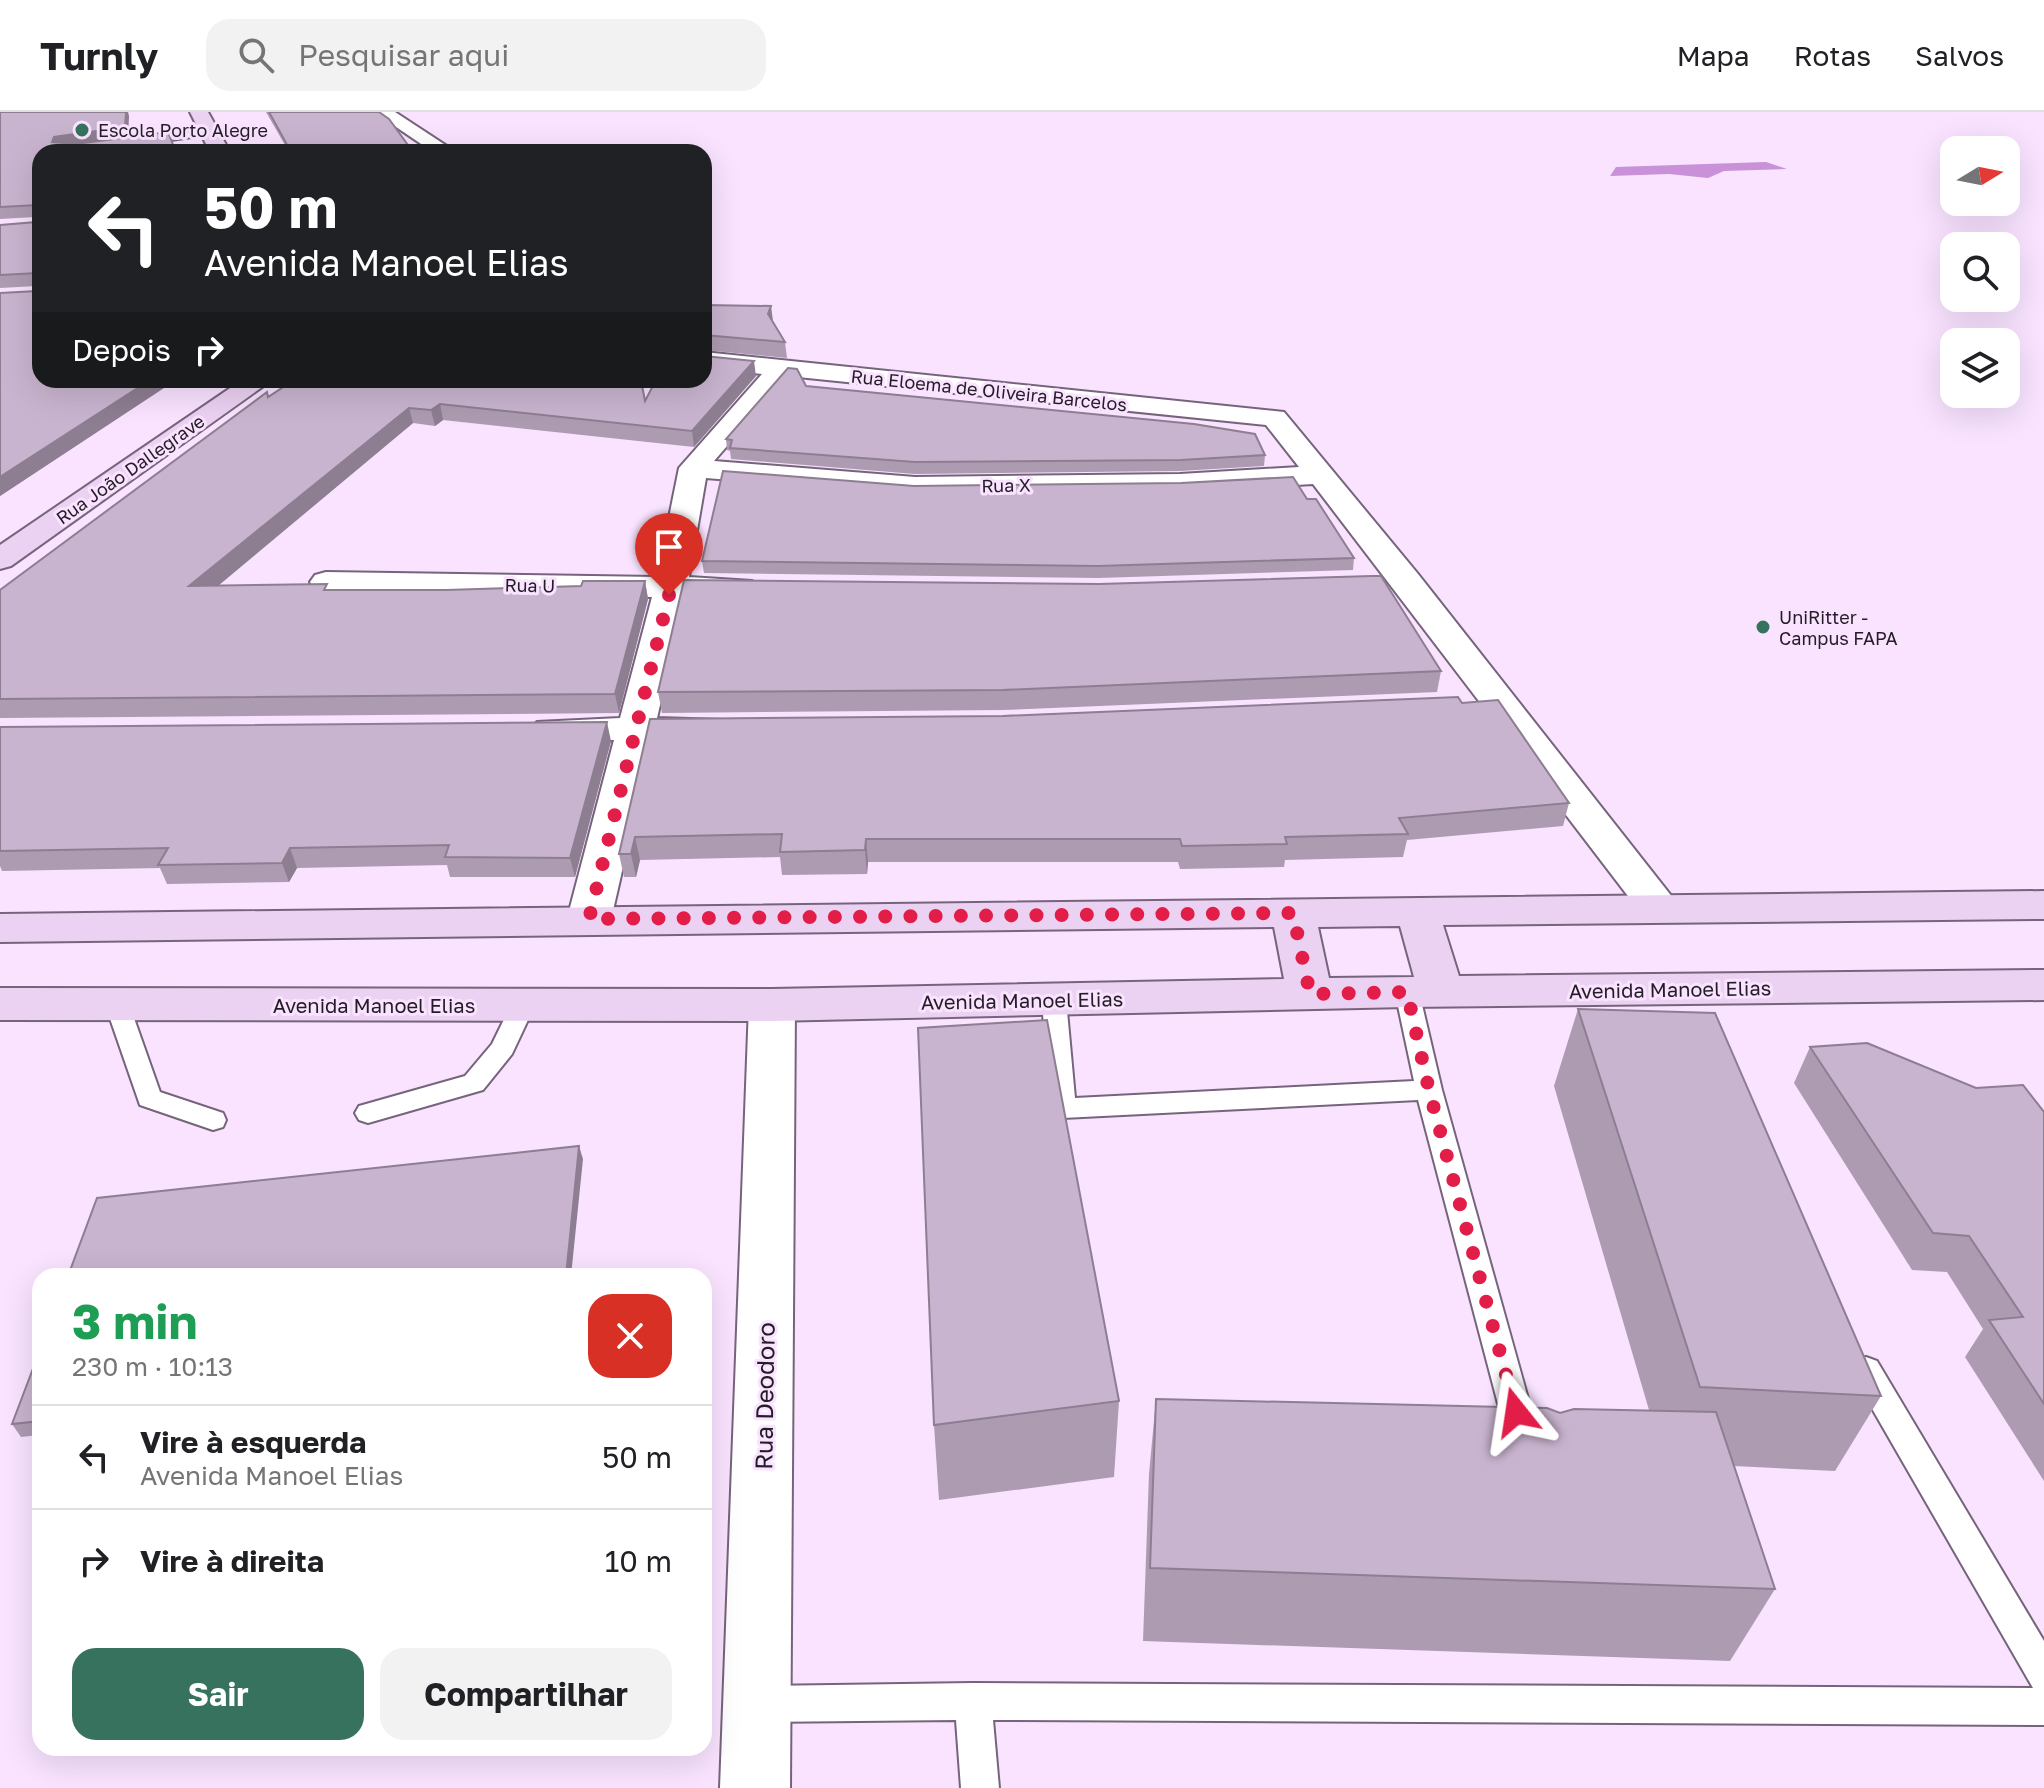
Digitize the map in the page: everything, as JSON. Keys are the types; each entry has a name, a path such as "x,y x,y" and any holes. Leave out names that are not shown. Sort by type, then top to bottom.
{"main road":[{"path":"199,112 216,144"},
{"name":"Rua João Dallegrave","path":"0,559 247,388"},
{"path":"0,928 2044,905"},
{"path":"1417,912 1424,992"},
{"path":"1293,913 1310,994"},
{"name":"Avenida Manoel Elias","path":"0,1004 772,1005 1424,992 1655,1004 2044,985"}],"street":[{"path":"383,112 433,144"},
{"name":"Rua Eloema de Oliveira Barcelos","path":"712,361 1274,418 1319,475"},
{"path":"589,919 633,730 670,591 693,468 780,369"},
{"name":"Rua X","path":"693,468 915,486 1180,483 1319,475"},
{"path":"1319,475 1391,582 1502,703 1659,907"},
{"name":"Rua U","path":"326,582 670,591 766,588"},
{"path":"1457,704 1502,703"},
{"path":"523,730 741,728"},
{"name":"Rua Deodoro","path":"755,1788 772,1005"}],"lane":[{"path":"121,144 210,132"},
{"path":"1424,992 1429,1090 1532,1471"},
{"path":"1054,1000 1063,1108 1429,1090"},
{"path":"117,1004 149,1098 213,1120"},
{"path":"368,1113 474,1083 503,1048 523,1005"},
{"path":"1852,1346 2044,1675"},
{"path":"973,1701 980,1788"},
{"path":"757,1704 973,1701 2044,1707"}],"shaded area":[{"path":"1766,162 1787,169 1724,171 1708,178 1669,174 1610,176 1616,167"}],"building":[{"path":"0,112 126,112 125,127 54,137 52,142 76,144 32,144 32,205 0,207"},
{"path":"269,112 379,112 389,119 407,144 287,144"},
{"path":"168,132 173,144 76,144"},
{"path":"32,222 32,273 0,275 0,225"},
{"path":"32,291 32,388 138,388 0,477 0,293"},
{"path":"712,305 771,306 768,314 785,342 712,336"},
{"path":"712,357 754,361 692,431 440,404 431,410 409,408 189,586 327,584 324,590 446,590 581,586 583,581 645,581 615,694 0,699 0,590 267,392 268,397 282,388 643,388 645,401 652,388 712,388"},
{"path":"788,368 797,369 806,386 1194,424 1255,434 1265,455 1181,460 915,462 730,448 732,440 726,439"},
{"path":"723,471 914,486 1181,483 1293,477 1307,499 1316,499 1354,558 1098,566 702,561"},
{"path":"1381,576 1441,671 1003,690 658,692 684,580 1099,584"},
{"path":"1458,697 1462,703 1498,700 1569,803 1399,818 1408,834 1285,837 1287,844 1182,846 1180,839 866,839 865,850 780,852 782,834 635,837 631,854 619,854 650,719 1003,716"},
{"path":"607,722 570,858 445,857 449,845 290,848 282,863 158,865 168,848 0,851 0,727"},
{"path":"1578,1009 1715,1013 1881,1396 1700,1387"},
{"path":"1047,1020 1119,1401 934,1425 918,1028"},
{"path":"1867,1043 1976,1088 2023,1085 2044,1112 2044,1404 1989,1320 2023,1317 1969,1236 1933,1233 1810,1047"},
{"path":"579,1146 567,1268 71,1268 97,1198"},
{"path":"32,1371 32,1422 12,1424"},
{"path":"1156,1399 1547,1408 1560,1413 1574,1409 1716,1412 1775,1589 1150,1568"}],"place":[{"name":"Escola Porto Alegre","path":"82,130"},
{"name":"UniRitter - Campus FAPA","path":"1763,627"}],"route":[{"path":"669,595 633,730 589,919 1293,913 1310,994 1407,992 1429,1090 1516,1412"}]}
